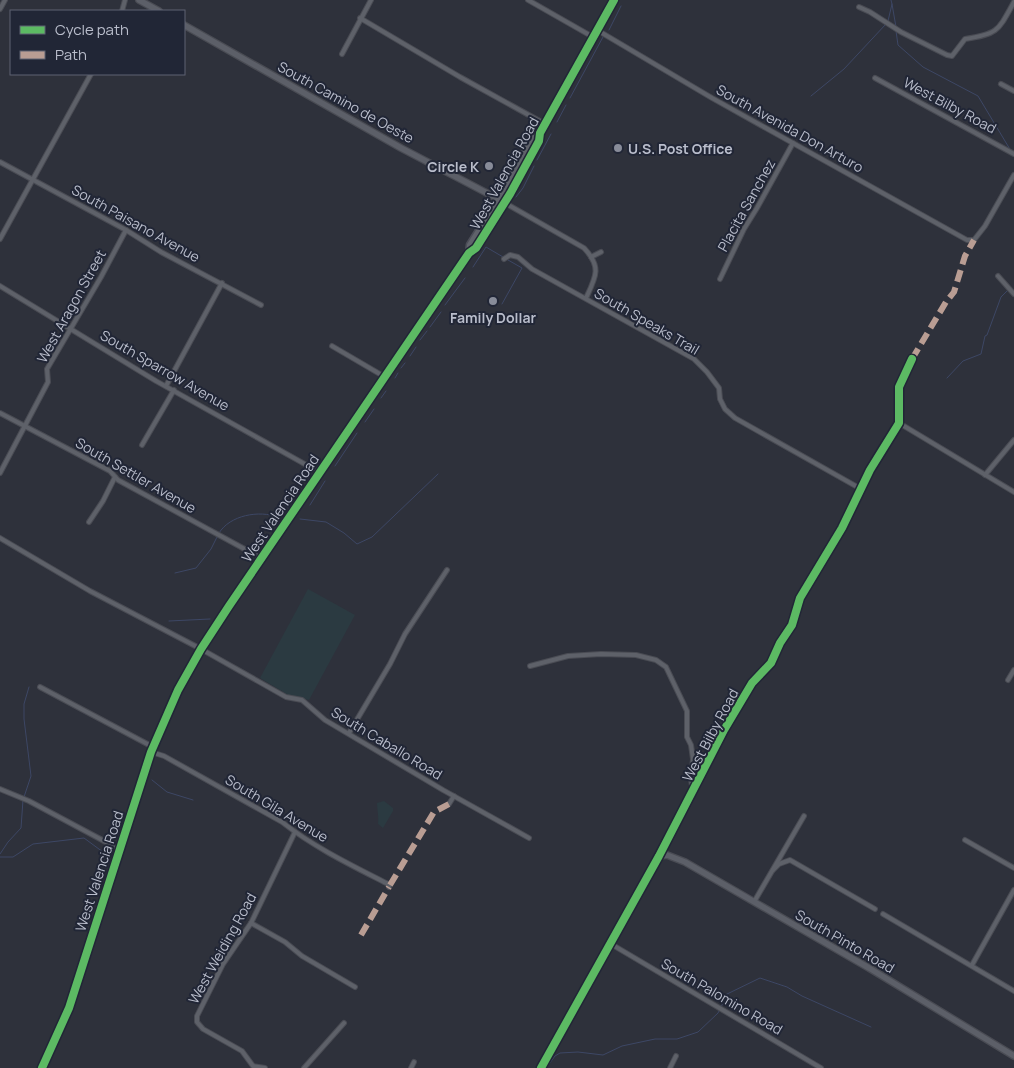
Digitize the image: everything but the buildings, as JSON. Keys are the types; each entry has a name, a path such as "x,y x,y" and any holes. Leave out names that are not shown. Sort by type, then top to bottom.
{"main road":[{"name":"West Valencia Road","path":"42,1068 69,1008 152,750 176,694 201,649 261,558 469,253 470,245 501,201 533,137 540,133 614,0"}],"street":[{"path":"0,10 5,0"},
{"path":"139,0 157,10"},
{"path":"342,54 371,0"},
{"path":"528,0 594,37"},
{"path":"858,7 870,12 901,32 952,56 965,39 987,36 1000,28 1014,2"},
{"path":"360,18 545,124"},
{"name":"South Camino de Oeste","path":"185,26 401,148 584,248 595,265"},
{"name":"South Avenida Don Arturo","path":"597,30 712,98 963,239 974,240 985,226 1014,175"},
{"path":"0,239 90,75"},
{"name":"West Bilby Road","path":"875,78 1014,154"},
{"path":"1001,84 1014,91"},
{"name":"Placita Sanchez","path":"720,279 744,229 793,143"},
{"name":"South Paisano Avenue","path":"0,162 33,178 126,230 161,252 261,305"},
{"name":"West Aragon Street","path":"0,473 48,382 46,369 99,282 126,230"},
{"path":"591,257 601,252"},
{"name":"South Speaks Trail","path":"504,259 510,255 518,257 532,269 694,359 719,388 720,399 725,409 735,418 861,489"},
{"path":"586,298 596,277 595,265 602,264"},
{"path":"998,276 1014,294"},
{"path":"166,386 222,283"},
{"name":"South Sparrow Avenue","path":"0,286 166,386 319,472"},
{"path":"332,346 385,377"},
{"path":"912,359 899,386 900,423 1014,492"},
{"path":"142,445 174,390"},
{"name":"South Settler Avenue","path":"0,413 110,471 118,480 261,558"},
{"name":"West Bilby Road","path":"541,1068 694,792 724,730 752,683 771,664 780,643 795,619 796,607 800,598 842,528 870,470 900,423"},
{"path":"985,475 1014,440"},
{"path":"89,522 103,502 115,477"},
{"name":"South Caballo Road","path":"0,538 90,591 201,649 286,697 302,700 325,720 529,838"},
{"path":"349,733 390,664 405,634 447,570"},
{"path":"530,666 568,656 601,654 636,655 656,660 666,667 687,711 687,737 691,745 693,759 691,779 694,792"},
{"path":"1008,680 1014,670"},
{"name":"South Gila Avenue","path":"40,687 282,822 295,832 390,886"},
{"path":"0,789 29,801 119,849"},
{"path":"449,804 454,796"},
{"path":"754,902 783,849 804,816"},
{"name":"West Weiding Road","path":"265,1068 253,1066 242,1051 226,1040 203,1029 197,1022 199,1010 220,968 251,923 295,832"},
{"path":"965,840 1014,868"},
{"name":"South Pinto Road","path":"659,856 677,857 1014,1056"},
{"path":"772,870 790,860 875,909"},
{"path":"972,965 1014,890"},
{"path":"883,914 1014,991"},
{"path":"251,923 285,942 302,956 355,987"},
{"name":"South Palomino Road","path":"611,944 821,1068"},
{"path":"304,1068 344,1024"},
{"path":"670,1068 676,1056"},
{"path":"411,1068 414,1062"}],"shaded area":[{"path":"308,589 355,615 309,700 288,695 260,678"},
{"path":"384,801 393,808 393,811 383,828 378,824 377,803"}],"waterway":[{"path":"888,21 892,4 891,0"},
{"path":"892,4 896,27"},
{"path":"609,30 621,6"},
{"path":"811,96 844,69 886,24"},
{"path":"896,31 898,45 923,67 978,96 1011,151"},
{"path":"570,98 603,37"},
{"path":"557,122 566,105"},
{"path":"537,160 551,134"},
{"path":"516,197 523,188 534,166"},
{"path":"473,267 486,247 503,257"},
{"path":"502,304 522,268 508,260"},
{"path":"445,305 465,278"},
{"path":"947,378 963,361 981,354 985,336 1001,297 1008,290"},
{"path":"430,327 441,312"},
{"path":"420,340 427,331"},
{"path":"410,356 416,347"},
{"path":"401,368 405,363"},
{"path":"395,378 398,373"},
{"path":"381,398 386,391"},
{"path":"365,422 374,409"},
{"path":"335,466 357,433"},
{"path":"300,519 326,522 357,544 372,537 438,474"},
{"path":"310,505 325,481"},
{"path":"219,533 237,518 254,514 278,517"},
{"path":"175,573 196,568 211,549 217,537"},
{"path":"169,621 210,619"},
{"path":"24,797 31,776 24,719 24,704 29,687"},
{"path":"152,780 167,792 193,800"},
{"path":"0,854 21,828 23,800"},
{"path":"0,857 13,857 33,844 84,838 107,855"},
{"path":"546,1068 555,1056 560,1053 578,1052 603,1055 622,1046 655,1039 677,1039 698,1032 718,1013 725,995 760,978 787,987 802,996 871,1027"}],"marked path":[{"path":"912,359 954,292 965,256 974,240"},
{"path":"390,885 434,812 449,804"},
{"path":"361,935 389,887"}],"cycle path":[{"path":"42,1068 69,1008 151,752 178,690 201,649 229,606 469,253 476,248 510,194 539,141 540,133 614,0"},
{"path":"541,1068 659,856 724,730 752,683 771,663 780,643 792,625 800,598 842,528 870,470 899,423 899,387 912,359"}],"place":[{"name":"U.S. Post Office","path":"618,148"},
{"name":"Circle K","path":"489,166"},
{"name":"Family Dollar","path":"493,301"}]}
